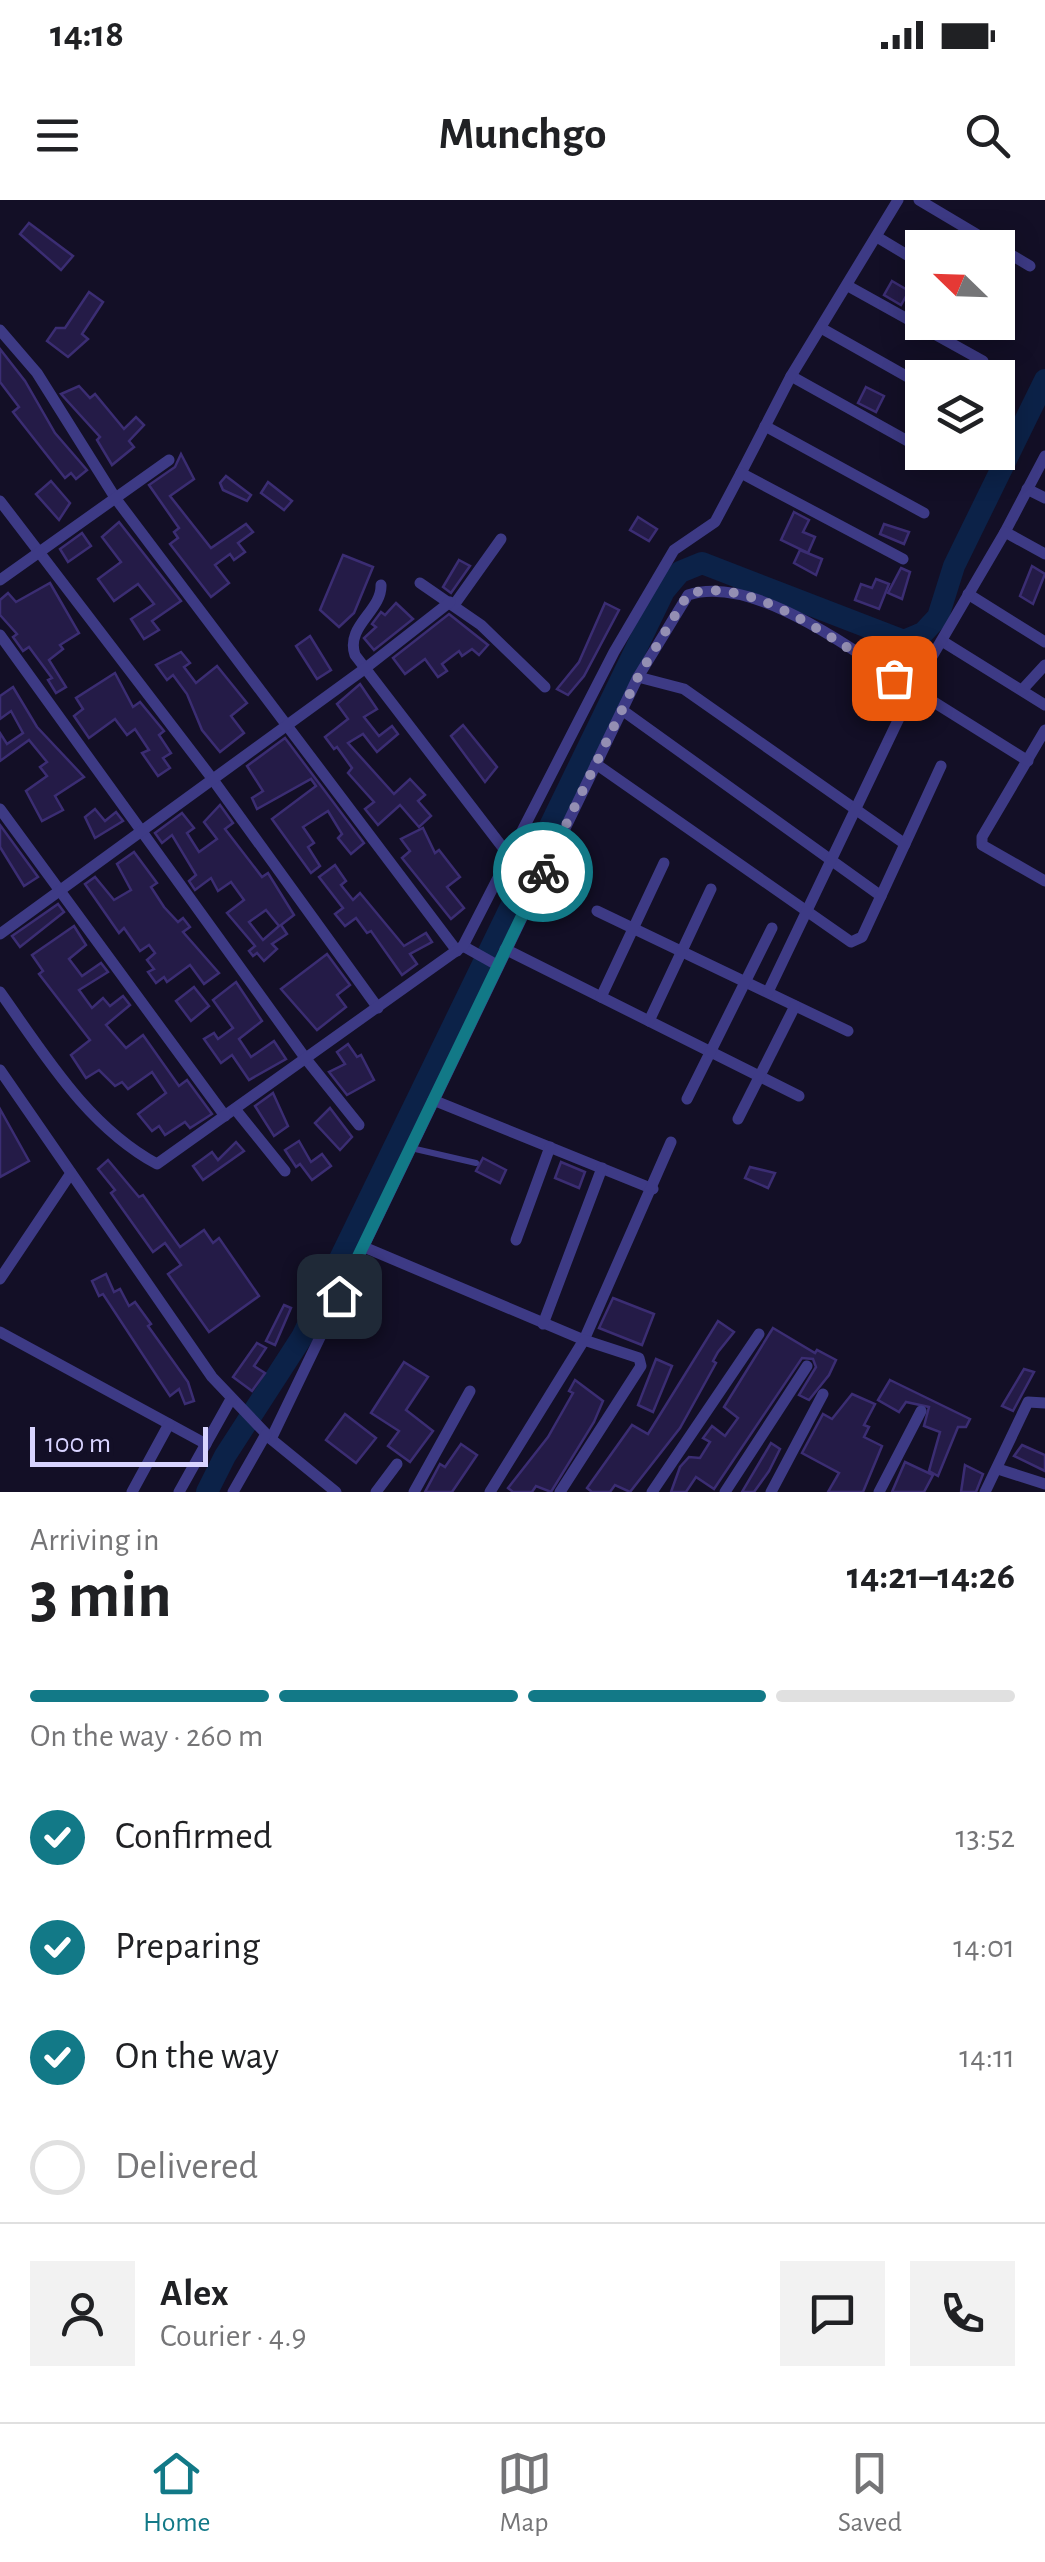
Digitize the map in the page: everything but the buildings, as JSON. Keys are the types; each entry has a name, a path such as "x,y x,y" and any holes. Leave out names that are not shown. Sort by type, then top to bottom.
{"street":[{"path":"0,992 62,1078 108,1131 157,1164 464,950 614,652 674,550 715,522 791,376 898,200"},
{"path":"918,200 1030,266"},
{"path":"877,237 905,254"},
{"path":"848,286 982,360"},
{"path":"821,328 905,375"},
{"path":"0,330 38,374 116,499 287,724 464,950 495,964"},
{"path":"791,376 905,440"},
{"path":"765,426 924,513"},
{"path":"768,992 913,689 1045,456"},
{"path":"0,580 168,460"},
{"path":"741,472 903,559"},
{"path":"1027,489 1045,498"},
{"path":"0,502 211,777 378,1008"},
{"path":"1005,532 1045,554"},
{"path":"0,934 452,603 501,539"},
{"path":"420,583 452,603 545,686"},
{"path":"381,585 379,600 361,623 352,647 364,670 510,856"},
{"path":"233,1492 364,1247 495,964 506,949 638,677 688,594 709,588 734,591 802,620 1028,761"},
{"path":"968,594 1045,642"},
{"path":"0,635 306,1059 359,1125"},
{"path":"942,641 1045,705"},
{"path":"1022,690 1045,665"},
{"path":"638,677 684,690 905,844"},
{"path":"622,710 881,896"},
{"path":"1045,730 982,838 982,845 1045,881"},
{"path":"596,764 850,942 857,941 881,896 941,766"},
{"path":"0,809 230,1112 284,1172"},
{"path":"602,997 664,863"},
{"path":"649,1021 711,888"},
{"path":"597,911 848,1032"},
{"path":"687,1099 772,928"},
{"path":"506,949 799,1096"},
{"path":"738,1119 795,1006"},
{"path":"0,1070 234,1403 336,1492"},
{"path":"432,1100 653,1189"},
{"path":"490,1492 584,1340 671,1142"},
{"path":"516,1240 550,1148"},
{"path":"543,1324 602,1168"},
{"path":"0,1279 71,1173"},
{"path":"364,1247 543,1324 639,1358 641,1366 560,1492"},
{"path":"0,1332 206,1444"},
{"path":"652,1492 759,1334"},
{"path":"724,1492 807,1366"},
{"path":"414,1492 470,1391"},
{"path":"771,1492 823,1394"},
{"path":"985,1492 1028,1402 1045,1403"},
{"path":"179,1492 234,1403"},
{"path":"879,1492 921,1411"},
{"path":"132,1492 169,1424"},
{"path":"376,1492 396,1464"},
{"path":"998,1469 1045,1484"}],"lane":[{"path":"410,1148 476,1164"}],"waterway":[{"path":"207,1492 225,1456 302,1337 664,591 680,572 702,563 904,641 923,633 938,617 954,566 1045,380"}],"way so far":[{"path":"543,872 638,677 688,594 709,588 734,591 802,620 894,678"}],"route":[{"path":"339,1296 543,872"}]}
